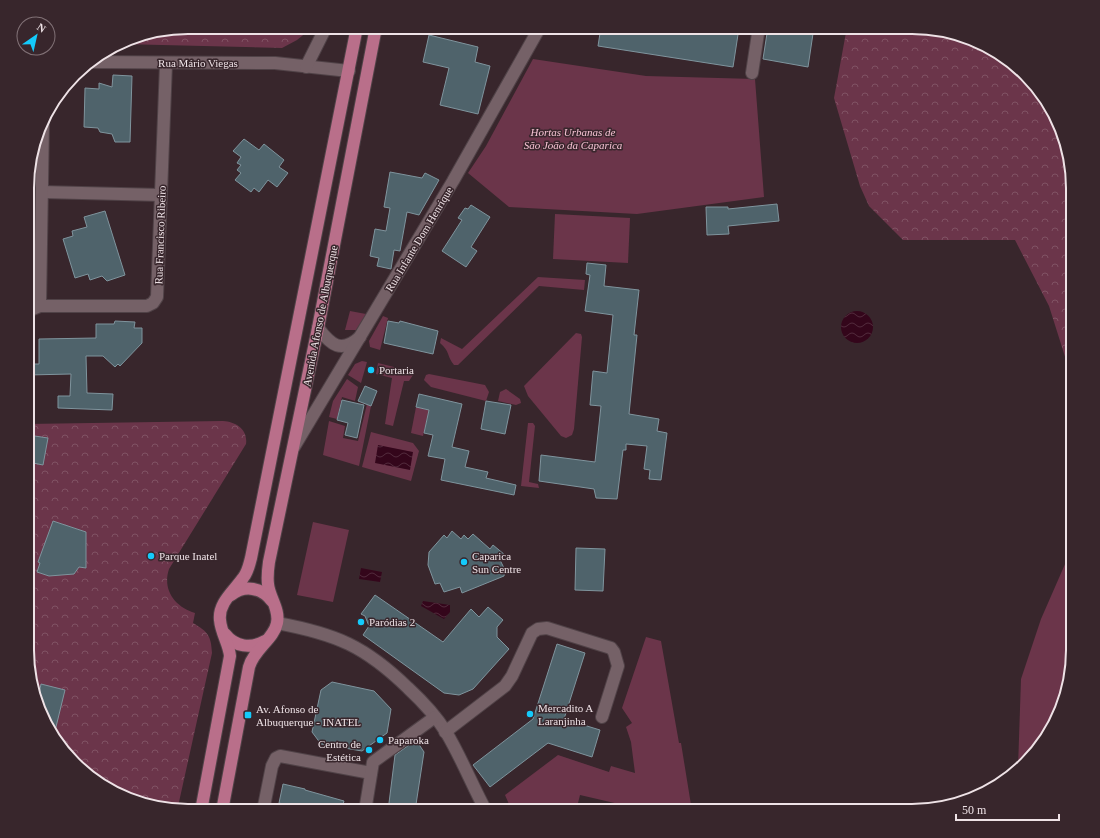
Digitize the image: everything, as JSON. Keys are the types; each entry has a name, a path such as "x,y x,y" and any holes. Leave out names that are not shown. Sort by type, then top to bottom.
{"main road":[{"name":"Avenida Afonso de Albuquerque","path":"202,804 229,662 229,647 222,629 220,611 228,597 246,573 251,558 356,34"},
{"name":"Avenida Afonso de Albuquerque","path":"277,623 277,613 268,583 268,572 318,328 375,34"},
{"path":"228,597 243,589 252,588 268,596 274,603"},
{"path":"223,804 249,667 255,653 274,632 277,623"},
{"path":"222,629 227,637 242,646 259,645 267,640"}],"street":[{"path":"306,67 322,34"},
{"name":"Rua Infante Dom Henrique","path":"293,448 465,161 536,34"},
{"path":"752,74 758,34"},
{"name":"Rua Mário Viegas","path":"99,62 166,64 275,63 349,71"},
{"name":"Rua Francisco Ribeiro","path":"34,308 40,306 138,307 147,306 153,303 157,297 166,64"},
{"path":"40,306 43,136"},
{"path":"42,192 161,195"},
{"path":"318,328 326,339 340,346 352,344 362,335"},
{"path":"277,623 320,632 340,639 370,655 411,691 445,732 482,804"},
{"path":"445,732 505,686 512,676 532,633 538,629 547,628 611,648 614,652 618,666 602,717"},
{"path":"366,804 374,762 434,718"},
{"path":"264,804 272,766 276,758 285,756 371,773"}],"green space":[{"path":"178,34 304,34 282,48 133,44 148,39"},
{"path":"846,34 922,34 952,39 980,50 998,60 1014,72 1028,86 1040,102 1050,120 1058,138 1065,168 1066,360 1049,306 1015,240 903,240 869,206 860,186 834,98"},
{"name":"Hortas Urbanas de São João da Caparica","path":"533,59 646,76 755,79 764,197 637,214 509,207 468,173 486,146"},
{"path":"555,214 630,218 628,263 553,259"},
{"path":"538,277 585,280 584,290 539,286 458,365 454,365 447,351 440,343 441,338 462,349"},
{"path":"350,311 366,314 356,330 345,330"},
{"path":"383,316 388,318 380,350 370,347 369,341"},
{"path":"576,333 581,334 582,337 574,429 572,435 566,438 561,436 528,396 524,386"},
{"path":"362,361 367,362 361,383 348,375 355,364"},
{"path":"378,363 410,371 413,375 409,381 404,381 393,426 385,424 392,378 376,374"},
{"path":"429,374 485,385 489,392 486,401 431,387 424,380 426,375"},
{"path":"347,379 358,387 355,401 342,397 337,419 329,417 333,401"},
{"path":"506,389 520,399 521,403 516,405 498,401 500,392"},
{"path":"367,404 371,406 359,466 323,455 329,421 345,426 343,438 358,441"},
{"path":"416,407 429,410 423,436 411,433"},
{"path":"223,421 237,425 245,434 246,444 169,569 167,577 167,584 172,597 182,607 195,613 193,623 202,629 210,638 212,653 179,804 138,796 102,778 86,766 72,752 60,736 42,700 34,660 34,424"},
{"path":"528,423 533,423 535,426 529,482 538,484 539,488 521,486"},
{"path":"371,432 413,443 419,451 411,481 362,467"},
{"path":"313,522 349,530 333,602 297,595"},
{"path":"1066,562 1066,660 1061,690 1050,718 1040,736 1018,762 1021,679 1041,619"},
{"path":"646,637 661,641 679,743 681,743 691,804 619,804 580,795 578,804 509,804 505,795 558,755 609,772 611,766 635,773 631,742 626,727 632,723 622,708"}],"water":[{"path":"854,311 860,311 869,315 873,327 869,339 860,343 854,343 845,339 841,330 841,324 845,315"},
{"path":"378,445 413,452 410,470 375,463"},
{"path":"361,568 382,572 380,582 359,579"},
{"path":"423,601 450,605 450,612 444,619 421,606"}],"building":[{"path":"600,34 738,34 733,67 598,46"},
{"path":"767,34 813,34 808,67 763,59"},
{"path":"429,35 478,47 475,62 490,66 478,114 440,105 449,68 423,62"},
{"path":"113,75 132,76 130,142 115,142 112,134 100,132 98,128 84,127 85,88 99,89 99,83 112,87"},
{"path":"244,139 259,150 264,144 284,160 279,167 288,173 277,187 268,180 259,192 254,188 251,192 235,180 241,173 237,170 241,165 237,163 241,157 233,151"},
{"path":"390,172 422,178 425,173 439,180 419,215 407,212 400,251 394,250 391,269 377,266 379,258 370,256 375,229 386,231 390,208 384,207"},
{"path":"777,204 779,221 728,226 729,234 707,235 706,207 728,207 728,209"},
{"path":"471,205 490,217 471,247 477,251 466,267 442,251 462,220 458,218 465,208 468,209"},
{"path":"105,211 125,275 107,281 102,276 90,280 88,274 75,278 63,239 73,236 72,231 87,227 84,217"},
{"path":"587,263 606,265 604,286 639,290 634,335 637,335 629,414 659,419 657,431 667,433 661,480 649,479 650,470 644,469 647,446 626,444 626,450 623,450 617,499 596,498 594,489 539,481 541,455 595,462 601,406 590,405 593,371 607,373 613,315 585,311 590,275 586,274"},
{"path":"115,321 135,322 134,328 142,328 142,343 120,366 118,364 115,367 103,356 86,356 87,393 113,394 112,410 58,408 58,396 70,396 71,374 34,375 34,364 39,364 39,339 96,338 96,324 114,324"},
{"path":"388,321 399,323 400,321 438,331 433,354 384,343"},
{"path":"365,386 377,391 371,406 358,401"},
{"path":"419,394 462,404 452,447 469,451 465,467 488,472 486,478 516,485 514,495 441,480 445,459 428,456 433,435 424,433 429,410 416,407"},
{"path":"342,400 364,405 357,438 345,435 348,423 337,420"},
{"path":"486,401 511,405 505,434 481,429"},
{"path":"34,436 48,438 43,465 34,463"},
{"path":"53,521 86,532 86,568 79,567 74,574 49,576 37,572 40,563 38,562"},
{"name":"Caparica Sun Centre","path":"452,531 461,539 464,535 468,539 473,534 490,549 493,545 505,555 500,560 505,570 504,576 462,593 460,587 444,592 440,583 435,584 428,565 429,552 444,535 447,538"},
{"path":"576,548 605,549 603,591 575,590"},
{"path":"375,595 443,642 471,609 479,617 488,607 503,620 497,627 497,637 509,649 473,689 459,695 444,693 363,635 369,626 365,616 361,614"},
{"path":"557,644 585,653 564,719 600,730 592,757 548,743 490,787 473,765 533,719"},
{"path":"332,682 374,691 391,709 387,733 362,751 321,744 312,732 321,690"},
{"path":"41,684 65,690 56,728 42,700 39,692"},
{"path":"416,740 424,752 416,804 389,804 395,755"},
{"path":"283,784 344,801 343,804 279,803"}],"place":[{"name":"Portaria","path":"371,370"},
{"name":"Parque Inatel","path":"151,556"},
{"name":"Caparica Sun Centre","path":"464,562"},
{"name":"Paródias 2","path":"361,622"},
{"name":"Mercadito A Laranjinha","path":"530,714"},
{"name":"Av. Afonso de Albuquerque - INATEL","path":"248,715"},
{"name":"Paparoka","path":"380,740"},
{"name":"Centro de Estética","path":"369,750"}]}
